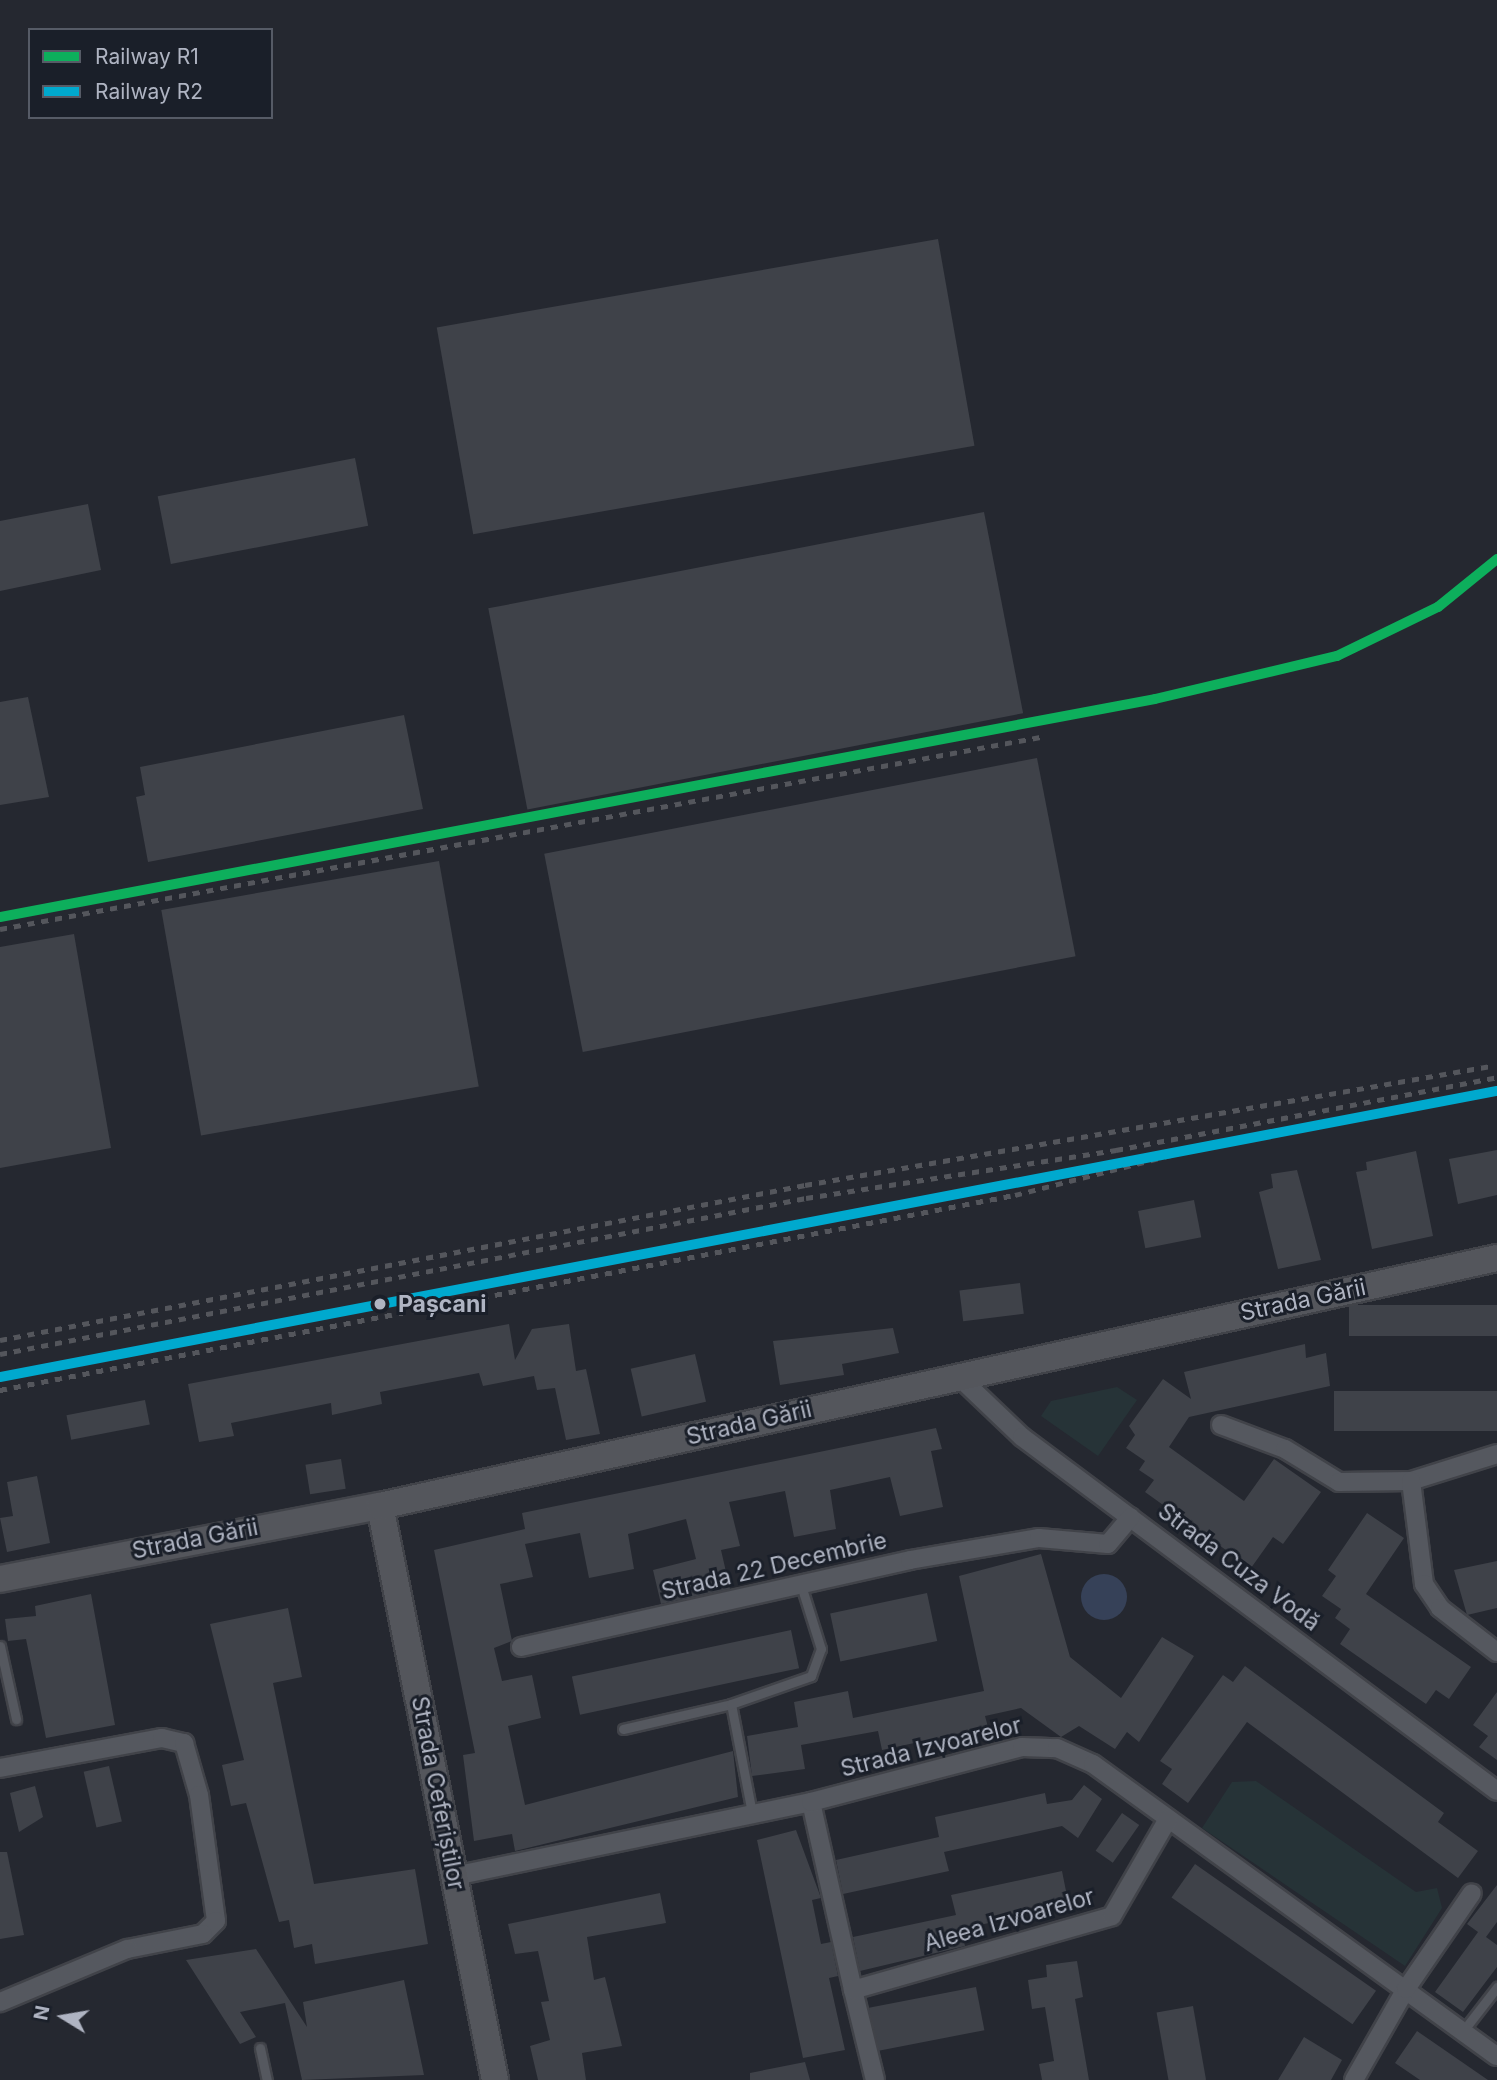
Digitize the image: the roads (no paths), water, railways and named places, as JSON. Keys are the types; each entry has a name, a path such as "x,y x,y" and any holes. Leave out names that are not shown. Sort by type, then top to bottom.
{"street":[{"name":"Strada Gării","path":"0,1578 380,1506 1497,1258"},
{"name":"Strada Cuza Vodă","path":"958,1376 1022,1437 1497,1791"},
{"path":"1222,1425 1285,1449 1339,1482 1411,1481 1497,1454"},
{"path":"1411,1481 1424,1584 1440,1608 1497,1653"},
{"name":"Strada Ceferiștilor","path":"380,1506 495,2080"},
{"name":"Strada 22 Decembrie","path":"521,1647 801,1585 1039,1538 1108,1544 1130,1517"},
{"path":"0,1768 162,1738 184,1743 191,1756 211,1871 212,1931 127,1948 0,2002"},
{"name":"Strada Izvoarelor","path":"454,1876 811,1802 1035,1746 1080,1756 1497,2056"},
{"path":"811,1802 875,2080"},
{"name":"Aleea Izvoarelor","path":"853,1990 1112,1916 1168,1819"},
{"path":"1354,2080 1406,1989 1472,1893"}],"lane":[{"path":"623,1729 731,1704 802,1682 816,1669 821,1649 801,1585"},
{"path":"0,1646 16,1719"},
{"path":"731,1704 752,1813"},
{"path":"1463,2031 1497,1987"},
{"path":"260,2048 267,2080"}],"water":[{"path":"1104,1574 1120,1581 1127,1597 1120,1613 1104,1620 1088,1613 1081,1597 1088,1581"}],"railway":[{"path":"0,917 1155,699 1337,656 1438,607 1497,559"},
{"path":"0,929 1040,737"},
{"path":"0,1340 805,1185 1491,1066"},
{"path":"0,1354 806,1198 1116,1150 1497,1077"},
{"path":"1219,1145 1497,1091"},
{"path":"0,1390 1015,1195 1182,1152"}],"rail line":[{"name":"R1","path":"0,917 1155,699 1337,656 1438,607 1497,559"},
{"name":"R2","path":"0,1377 1497,1091"}],"place":[{"name":"Pașcani","path":"380,1304"}]}
